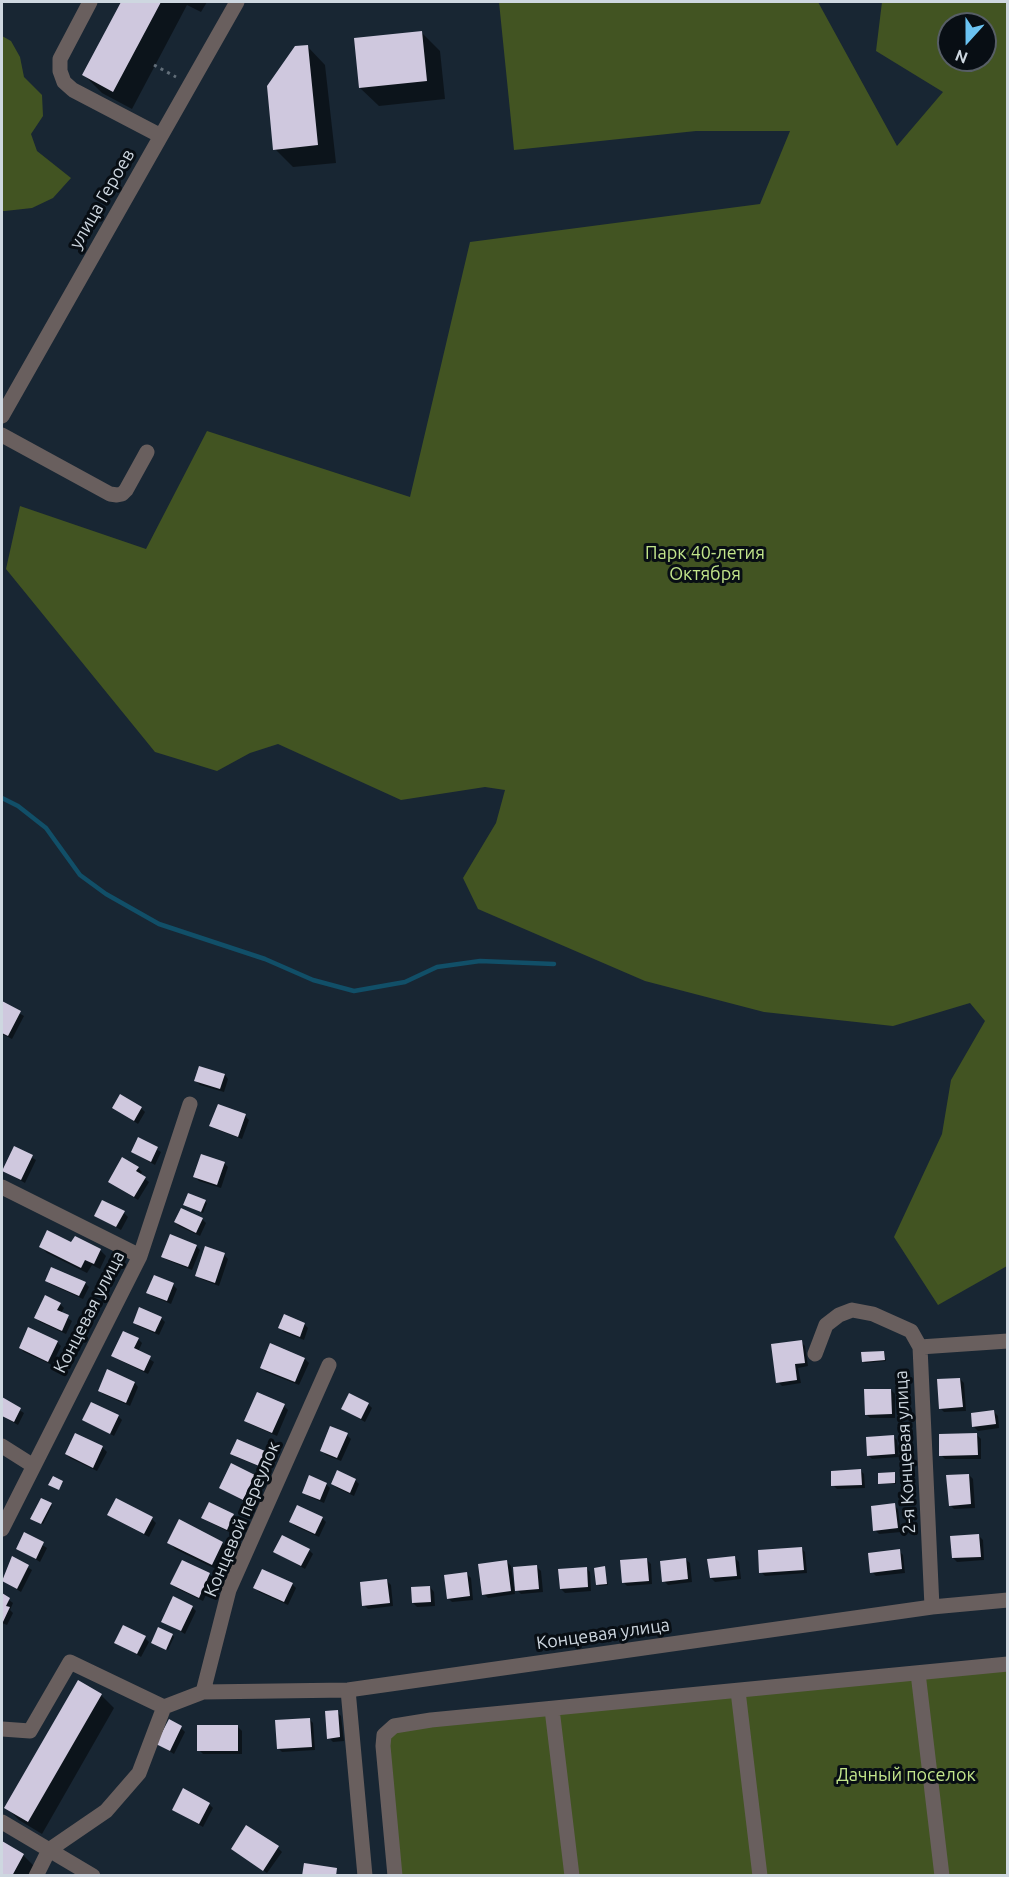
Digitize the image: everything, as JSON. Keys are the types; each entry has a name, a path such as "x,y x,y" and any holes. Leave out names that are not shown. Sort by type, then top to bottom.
{"street":[{"path":"90,2 62,54 59,65 64,82 73,90 160,136"},
{"name":"улица Героев","path":"2,416 237,2"},
{"path":"2,435 110,494 117,495 126,490 147,452"},
{"name":"Концевая улица","path":"2,1529 32,1465 140,1256 190,1104"},
{"path":"2,1187 140,1256"},
{"path":"815,1353 826,1325 838,1315 852,1311 873,1314 911,1331 920,1347"},
{"name":"2-я Концевая улица","path":"932,1607 920,1347 1008,1341"},
{"name":"Концевой переулок","path":"203,1692 229,1590 329,1365"},
{"path":"2,1446 32,1465"},
{"name":"Концевая улица","path":"203,1692 348,1690 932,1607 1008,1600"},
{"path":"2,1729 30,1731 70,1662 164,1707 203,1692"},
{"path":"395,1875 383,1746 384,1735 394,1726 431,1720 1008,1664"},
{"path":"918,1673 942,1875"},
{"path":"348,1690 365,1875"},
{"path":"738,1691 760,1875"},
{"path":"36,1875 49,1850 106,1811 140,1773 164,1707"},
{"path":"552,1709 572,1875"},
{"path":"2,1822 93,1875"}],"path":[{"path":"154,65 178,78"}],"green space":[{"name":"Парк 40-летия Октября","path":"499,2 818,2 897,146 943,92 876,51 882,2 1007,2 1007,1266 938,1305 894,1237 942,1134 951,1080 985,1021 970,1003 893,1026 764,1012 645,981 478,909 463,878 496,823 505,790 485,787 401,800 278,744 250,753 217,771 155,752 6,569 20,506 146,549 207,431 410,497 470,242 760,204 790,131 696,131 514,150"},
{"path":"2,36 11,41 20,57 24,77 42,95 43,116 31,134 37,151 71,178 53,198 32,208 5,211 2,211"},
{"name":"Дачный поселок","path":"1007,1664 1007,1875 395,1875 383,1746 394,1726"}],"building":[{"path":"121,2 161,2 113,92 82,75"},
{"path":"422,31 427,81 359,88 354,38"},
{"path":"308,45 318,145 273,150 267,86 295,46"},
{"path":"2,1001 21,1011 8,1036 2,1033"},
{"path":"199,1066 225,1074 220,1089 194,1081"},
{"path":"120,1094 142,1107 134,1121 112,1108"},
{"path":"218,1104 246,1114 238,1137 209,1126"},
{"path":"138,1137 158,1147 151,1162 131,1152"},
{"path":"14,1146 33,1155 21,1180 2,1171"},
{"path":"201,1154 225,1162 217,1185 193,1177"},
{"path":"122,1157 139,1167 136,1171 146,1177 134,1197 108,1182"},
{"path":"188,1193 206,1200 201,1212 183,1205"},
{"path":"102,1200 125,1211 116,1227 94,1216"},
{"path":"181,1208 203,1218 196,1233 174,1222"},
{"path":"47,1230 71,1242 75,1236 101,1249 94,1264 85,1260 81,1268 39,1247"},
{"path":"170,1234 197,1245 188,1267 161,1257"},
{"path":"205,1246 225,1253 215,1283 195,1276"},
{"path":"51,1267 86,1282 79,1296 45,1281"},
{"path":"154,1275 174,1283 167,1301 146,1293"},
{"path":"45,1295 61,1303 57,1310 69,1315 62,1331 34,1318"},
{"path":"139,1307 162,1317 155,1332 133,1323"},
{"path":"284,1314 305,1323 300,1337 278,1328"},
{"path":"28,1327 58,1341 48,1362 19,1348"},
{"path":"123,1331 139,1338 134,1348 151,1356 144,1371 111,1356"},
{"path":"802,1340 805,1363 795,1364 797,1380 776,1383 771,1344"},
{"path":"270,1343 305,1358 295,1382 260,1368"},
{"path":"884,1351 885,1360 862,1362 861,1352"},
{"path":"107,1369 135,1382 126,1403 98,1391"},
{"path":"960,1378 963,1407 939,1409 937,1379"},
{"path":"864,1389 891,1389 892,1414 865,1415"},
{"path":"257,1392 285,1404 272,1433 244,1421"},
{"path":"349,1393 369,1403 361,1419 341,1409"},
{"path":"2,1397 21,1408 14,1422 2,1416"},
{"path":"91,1402 119,1415 110,1434 82,1420"},
{"path":"994,1410 996,1424 972,1427 971,1413"},
{"path":"330,1426 348,1433 337,1458 320,1451"},
{"path":"75,1433 103,1446 93,1468 65,1454"},
{"path":"977,1433 978,1455 939,1456 939,1434"},
{"path":"894,1435 895,1454 867,1456 866,1437"},
{"path":"237,1439 265,1451 259,1466 230,1454"},
{"path":"231,1463 255,1475 243,1500 219,1488"},
{"path":"861,1469 862,1485 831,1486 831,1471"},
{"path":"337,1470 356,1479 350,1493 331,1484"},
{"path":"895,1472 895,1483 878,1484 878,1473"},
{"path":"969,1474 971,1504 949,1506 946,1475"},
{"path":"309,1475 327,1483 320,1500 302,1493"},
{"path":"53,1476 63,1481 59,1490 48,1485"},
{"path":"41,1498 52,1503 41,1524 30,1519"},
{"path":"116,1498 153,1517 144,1534 107,1515"},
{"path":"209,1502 234,1514 227,1530 201,1518"},
{"path":"895,1503 898,1528 873,1531 871,1506"},
{"path":"297,1505 323,1517 315,1534 289,1522"},
{"path":"179,1519 223,1542 212,1565 167,1543"},
{"path":"24,1532 44,1542 36,1559 16,1549"},
{"path":"979,1534 981,1557 952,1558 950,1536"},
{"path":"282,1535 310,1549 301,1566 273,1552"},
{"path":"802,1547 804,1570 759,1573 758,1550"},
{"path":"900,1549 902,1569 870,1573 868,1553"},
{"path":"12,1556 29,1565 17,1589 2,1581"},
{"path":"735,1556 737,1576 710,1578 707,1559"},
{"path":"647,1558 649,1581 622,1583 620,1560"},
{"path":"686,1558 688,1579 662,1582 660,1561"},
{"path":"182,1560 210,1573 199,1598 170,1584"},
{"path":"507,1560 511,1591 482,1595 478,1564"},
{"path":"537,1565 539,1589 515,1591 513,1567"},
{"path":"605,1566 607,1584 596,1585 594,1568"},
{"path":"587,1567 588,1587 560,1589 558,1569"},
{"path":"262,1569 293,1583 284,1602 253,1588"},
{"path":"467,1572 470,1596 447,1599 444,1575"},
{"path":"387,1579 390,1603 362,1606 360,1582"},
{"path":"430,1586 431,1602 412,1603 411,1587"},
{"path":"2,1593 10,1598 6,1606 10,1607 2,1624"},
{"path":"173,1596 193,1606 181,1631 161,1622"},
{"path":"123,1625 146,1636 137,1654 114,1643"},
{"path":"158,1627 173,1634 166,1650 151,1643"},
{"path":"78,1680 102,1694 28,1822 4,1808"},
{"path":"338,1710 340,1737 327,1739 325,1711"},
{"path":"310,1718 312,1747 277,1749 275,1720"},
{"path":"169,1719 182,1726 170,1751 156,1744"},
{"path":"197,1725 238,1725 238,1751 197,1751"},
{"path":"183,1788 210,1803 199,1824 172,1810"},
{"path":"246,1825 279,1846 263,1871 231,1849"},
{"path":"2,1841 24,1854 12,1876 2,1876"},
{"path":"304,1863 337,1868 336,1876 302,1876"}],"waterway":[{"path":"2,798 18,806 46,828 80,875 106,894 159,924 265,959 313,980 354,991 405,982 437,967 480,961 554,964"}]}
